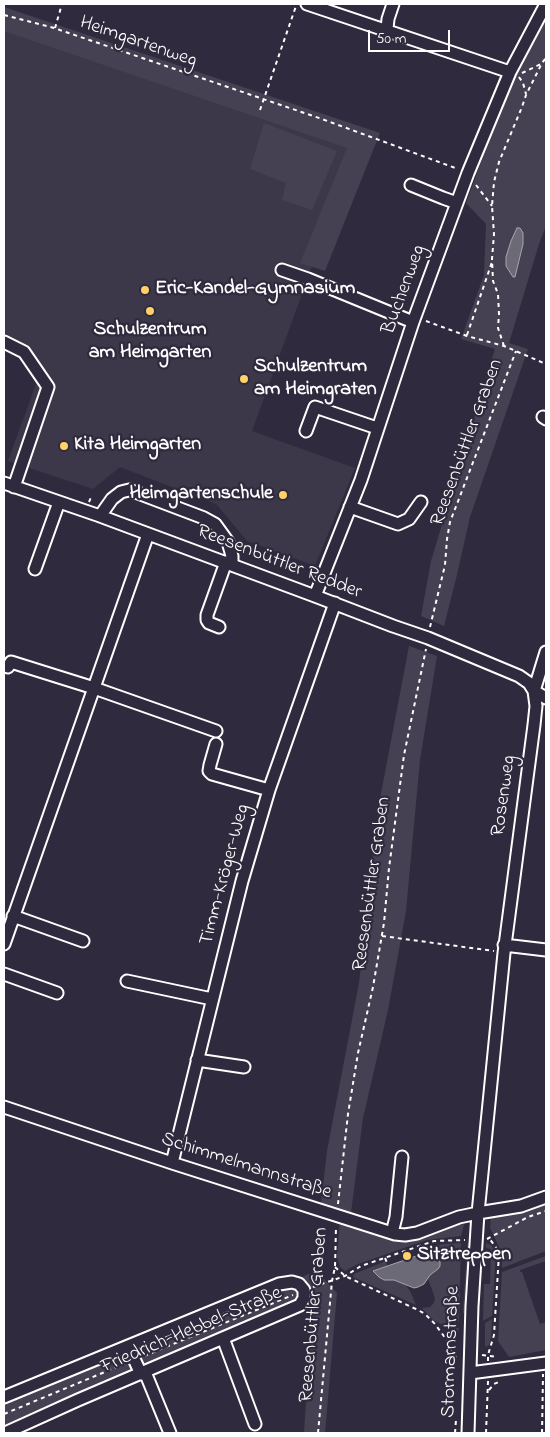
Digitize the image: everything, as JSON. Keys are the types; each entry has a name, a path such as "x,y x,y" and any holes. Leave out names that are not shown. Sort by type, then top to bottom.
{"street":[{"path":"307,4 336,8 387,30 510,72"},
{"path":"387,30 393,4"},
{"name":"Buchenweg","path":"315,596 361,480 413,322 468,173 510,72 546,4"},
{"path":"411,185 457,202"},
{"path":"282,270 308,278 413,322"},
{"path":"4,342 24,352 48,386 9,485"},
{"path":"306,431 315,406 377,428"},
{"name":"Reesenbüttler Redder","path":"9,485 229,563 428,638 520,676 529,683 534,691 546,698"},
{"path":"100,516 112,500 121,492 129,490 204,518 215,524 228,542 232,556 207,615 209,623 220,627"},
{"path":"350,507 398,524 409,519 420,502"},
{"path":"38,570 63,503"},
{"path":"4,944 148,534"},
{"name":"Timm-Kröger-Weg","path":"172,1163 242,881 269,790 335,603"},
{"name":"Rosenweg","path":"478,1213 504,949 534,725 536,706 534,691 546,652"},
{"path":"8,666 11,662 94,688 216,731"},
{"path":"216,744 210,765 212,774 269,790"},
{"path":"13,916 83,941"},
{"path":"504,949 546,950"},
{"path":"4,974 57,993"},
{"path":"127,981 212,1000"},
{"path":"197,1060 244,1067"},
{"name":"Schimmelmannstraße","path":"4,1107 392,1233 417,1234 459,1218 521,1206 546,1197"},
{"path":"392,1233 396,1218 402,1158"},
{"name":"Stormarnstraße","path":"468,1433 472,1306 478,1213"},
{"name":"Friedrich-Hebbel-Straße","path":"4,1397 279,1284 292,1282 299,1284 304,1290 304,1298 300,1306 5,1433"},
{"path":"223,1338 255,1424"},
{"path":"128,1346 134,1360 143,1373 170,1433"},
{"path":"470,1373 544,1369"}],"path":[{"path":"54,28 62,4"},
{"path":"260,110 297,4"},
{"name":"Heimgartenweg","path":"4,15 54,28 332,122 468,173"},
{"name":"Reesenbüttler Graben","path":"504,346 498,328 500,314 498,294 493,281 494,234 492,206 494,182 499,162 526,95 546,58"},
{"name":"Reesenbüttler Graben","path":"526,95 523,83 518,75 542,63"},
{"path":"468,173 492,206"},
{"path":"467,336 492,259"},
{"path":"413,322 419,318 467,336 504,346 546,364"},
{"name":"Reesenbüttler Graben","path":"318,1433 348,1114 358,1053 382,936 404,755 444,565 450,522 516,351"},
{"path":"382,936 504,949"},
{"path":"4,1414 304,1290 345,1276 361,1266 434,1241 489,1238 528,1217 546,1210"},
{"path":"486,1433 488,1355 494,1335 499,1254 489,1238"},
{"path":"424,1244 427,1252"},
{"path":"385,1258 388,1266"},
{"path":"335,1267 345,1276 425,1314 435,1324 455,1352 460,1365"},
{"path":"542,1433 544,1369"},
{"path":"455,1433 456,1417"}],"shaded area":[{"path":"4,7 380,133 325,271 300,263 347,148 4,31"},
{"path":"546,17 546,226 509,343 528,349 470,517 444,626 421,616 431,561 495,349 461,339 484,275 486,224 466,203 508,89"},
{"name":"Schulzentrum am Heimgarten","path":"4,21 356,146 252,431 355,468 315,566 247,541 216,504 120,467 93,489 8,461 37,381 11,346 4,343"},
{"path":"264,123 337,151 312,210 282,200 286,183 250,169"},
{"path":"517,228 520,228 523,233 523,244 515,277 513,277 506,266 506,257"},
{"path":"409,646 437,656 420,760 406,911 388,1010 363,1118 351,1213 321,1203 327,1151 359,983 379,804"},
{"path":"546,1203 546,1251 502,1268 502,1253 490,1228 491,1216"},
{"path":"340,1220 387,1234 458,1223 464,1225 461,1236 427,1240 358,1264 345,1271 340,1267 337,1257"},
{"path":"469,1242 467,1314 463,1313 467,1246"},
{"path":"461,1243 459,1322 456,1322 456,1327 459,1328 458,1333 433,1320 422,1308 430,1307 435,1300 428,1279 438,1269 440,1262 437,1256 428,1252 426,1247"},
{"path":"486,1243 491,1245 496,1252 492,1316 483,1321 484,1284 490,1284 491,1249 486,1248"},
{"path":"428,1252 437,1256 440,1266 424,1284 418,1287 414,1288 394,1280 384,1280 373,1271"},
{"path":"546,1256 546,1261 520,1270 520,1272 522,1272 540,1324 546,1322 546,1350 509,1357 498,1341 502,1272"},
{"path":"386,1261 387,1266 373,1271 384,1280 394,1280 405,1284 416,1305 353,1277 354,1274"},
{"path":"308,1274 320,1275 337,1293 325,1433 304,1433 312,1303 286,1308 4,1430 4,1403 63,1376 283,1287"},
{"path":"492,1319 491,1338 489,1345 486,1347 485,1323"}],"place":[{"name":"Eric-Kandel-Gymnasium","path":"145,290"},
{"name":"Schulzentrum am Heimgarten","path":"150,311"},
{"name":"Schulzentrum am Heimgraten","path":"244,379"},
{"name":"Kita Heimgarten","path":"64,446"},
{"name":"Heimgartenschule","path":"283,495"},
{"name":"Sitztreppen","path":"407,1256"}]}
